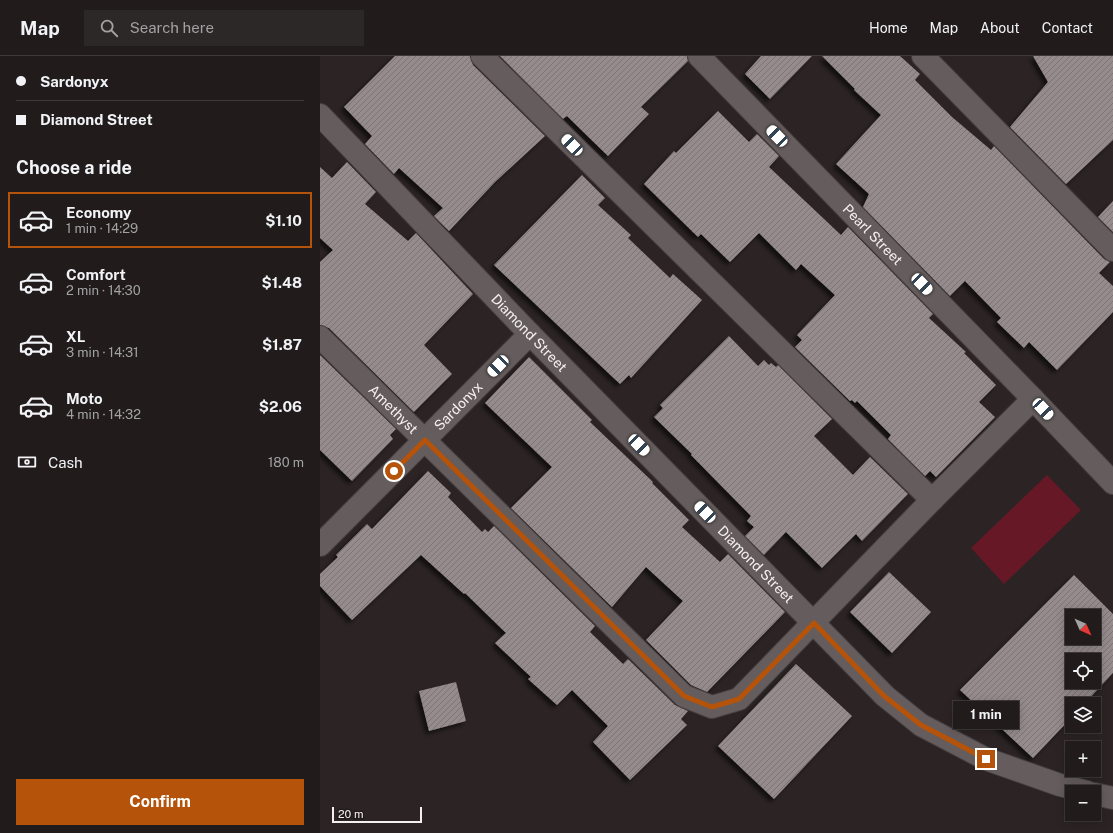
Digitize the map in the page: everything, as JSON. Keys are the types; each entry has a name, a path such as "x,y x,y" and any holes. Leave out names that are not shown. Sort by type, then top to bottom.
{"street":[{"path":"482,56 932,500"},
{"name":"Pearl Street","path":"699,56 1113,483"},
{"path":"923,56 1113,250"},
{"name":"Diamond Street","path":"320,115 530,334 884,696 921,725 986,759 1065,786"},
{"name":"Sardonyx","path":"321,543 530,334"},
{"name":"Amethyst","path":"320,337 684,696 712,707 739,699 814,623"},
{"path":"814,623 932,500 1033,399"},
{"path":"1101,795 1113,798"}],"shaded area":[{"path":"1047,475 1081,510 1004,584 971,548"}],"building":[{"path":"395,56 470,56 473,65 545,136 495,182 449,231 434,216 443,208 399,168 394,174 365,144 372,136 344,107"},
{"path":"500,56 687,56 688,61 641,107 649,114 608,156 567,116 563,119"},
{"path":"761,56 812,56 770,99 745,74"},
{"path":"822,56 900,56 920,74 915,80 952,117 991,150 994,146 1104,259 1110,262 1099,273 1113,286 1113,312 1057,370 1029,342 1024,348 997,322 1001,318 965,281 950,296 863,207 869,194 836,164 881,115 854,90 855,89"},
{"path":"1033,56 1113,56 1113,140 1066,184 1010,127 1048,82"},
{"path":"718,111 749,142 757,134 779,156 769,167 841,235 848,227 933,314 929,318 966,352 964,353 996,385 979,402 995,417 936,477 930,471 925,476 888,439 891,435 857,401 855,403 852,400 850,401 795,347 802,340 797,335 835,295 801,264 796,270 759,233 730,262 701,234 698,237 644,184 674,151 676,153"},
{"path":"347,162 376,192 365,204 408,241 416,233 473,294 424,345 452,374 414,412 329,328 320,325 320,262 333,250 320,238 320,167 332,178"},
{"path":"582,175 605,198 598,205 631,235 628,238 670,278 673,274 702,300 631,378 629,375 620,384 494,265"},
{"path":"1113,201 1113,232 1098,217"},
{"path":"729,336 758,366 764,360 769,365 771,363 776,367 778,365 832,419 814,436 853,475 870,457 908,494 862,541 856,534 822,568 786,532 764,555 745,536 754,527 747,521 751,516 691,455 692,454 654,417 663,408 660,405"},
{"path":"320,355 396,429 390,435 393,439 352,481 320,450"},
{"path":"529,357 592,420 590,422 653,482 652,483 689,520 682,527 720,562 728,554 785,612 707,692 691,685 646,640 683,601 646,567 612,607 511,508 552,467 485,403"},
{"path":"428,471 451,493 448,497 482,532 485,529 488,532 494,526 595,626 590,632 623,664 628,659 675,705 688,711 681,719 687,725 630,780 593,742 608,726 572,690 557,705 528,679 531,677 495,643 506,633 465,593 464,594 421,555 352,620 320,586 320,574 338,557 336,555 367,524 372,529"},
{"path":"889,572 931,612 892,653 850,612"},
{"path":"1074,575 1113,614 1113,673 1101,686 1101,653 1065,653 1065,689 1098,689 1091,697 1065,697 1065,724 1033,758 960,690"},
{"path":"796,664 852,716 774,799 718,746"},
{"path":"456,682 466,721 429,731 419,691"}],"route":[{"path":"394,471 425,440 684,696 712,707 739,699 814,623 884,696 921,725 986,759"}]}
